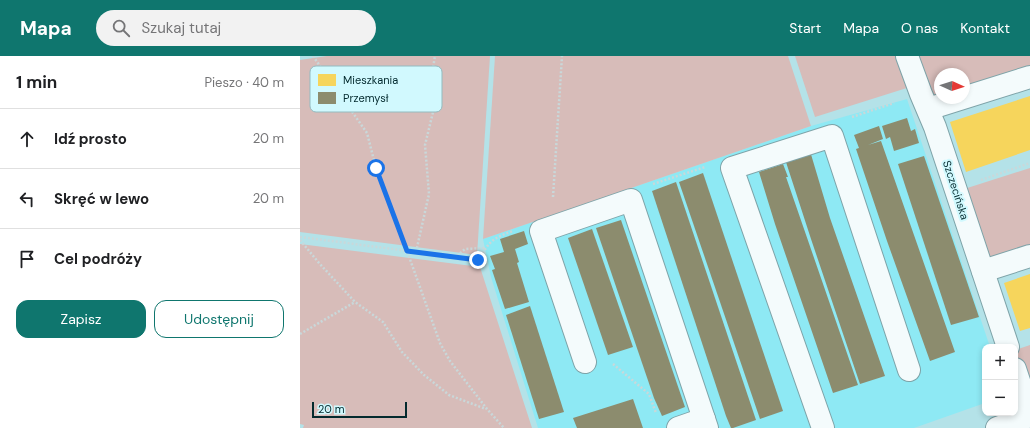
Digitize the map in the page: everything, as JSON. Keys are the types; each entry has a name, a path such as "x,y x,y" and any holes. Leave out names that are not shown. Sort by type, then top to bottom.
{"lane":[{"name":"Szczecińska","path":"907,56 935,127 1007,344"},
{"path":"924,102 1030,77"},
{"path":"823,428 732,168 832,136 909,370"},
{"path":"585,362 541,231 631,200 705,424 678,428"},
{"path":"983,271 1030,256"},
{"path":"997,428 1030,415 1018,378"}],"path":[{"path":"313,56 320,66"},
{"path":"433,66 435,56"},
{"path":"552,199 562,56"},
{"path":"847,119 924,102"},
{"path":"352,112 367,133 376,168 440,344 450,361 487,409 504,428"},
{"path":"416,252 429,194 424,145 433,112"},
{"path":"956,188 1030,163"},
{"path":"650,185 711,165"},
{"path":"300,238 478,260 496,237 517,230"},
{"path":"300,238 319,263 355,302 383,322 402,352 424,375 449,395 487,409"},
{"path":"456,257 465,249 486,248"},
{"path":"300,334 355,302"},
{"path":"585,362 611,363 649,394 656,415"}],"shaded area":[{"path":"327,56 490,56 477,255 300,232 300,60"},
{"path":"495,56 788,56 811,126 483,239"},
{"path":"795,56 899,56 910,87 815,117"},
{"path":"914,56 1030,56 1030,71 970,90 970,68 934,68 934,101 930,103"},
{"path":"907,99 989,344 982,344 982,404 914,428 538,428 491,277 483,239 811,126"},
{"path":"1030,168 1030,252 985,267 961,190"},
{"path":"300,244 480,267 532,428 303,428 304,425 300,424"},
{"path":"1030,345 1030,396 1018,359 1018,349"}],"building: Mieszkania":[{"path":"1030,96 1030,150 966,172 950,122"},
{"path":"1030,274 1030,328 1020,331 1004,283"}],"building: Przemysł":[{"path":"907,118 911,131 915,129 919,143 894,151 890,137 886,139 882,126"},
{"path":"879,126 883,139 868,145 881,141 955,352 930,361 856,149 859,148 854,135"},
{"path":"810,151 830,218 885,376 860,384 785,159"},
{"path":"924,156 979,317 951,325 898,164"},
{"path":"783,164 788,177 786,177 858,385 833,393 775,224 759,172"},
{"path":"703,173 783,411 760,419 679,182"},
{"path":"676,182 756,420 733,428 731,428 726,416 652,191"},
{"path":"621,220 685,407 662,416 654,398 596,228"},
{"path":"592,229 633,347 608,355 568,238"},
{"path":"524,231 528,244 515,249 519,262 517,263 529,302 505,309 492,270 495,269 490,256 504,252 500,239"},
{"path":"530,306 564,412 539,419 506,315"},
{"path":"633,399 643,428 577,428 573,418"}],"route":[{"path":"376,168 407,251 478,260"}]}
